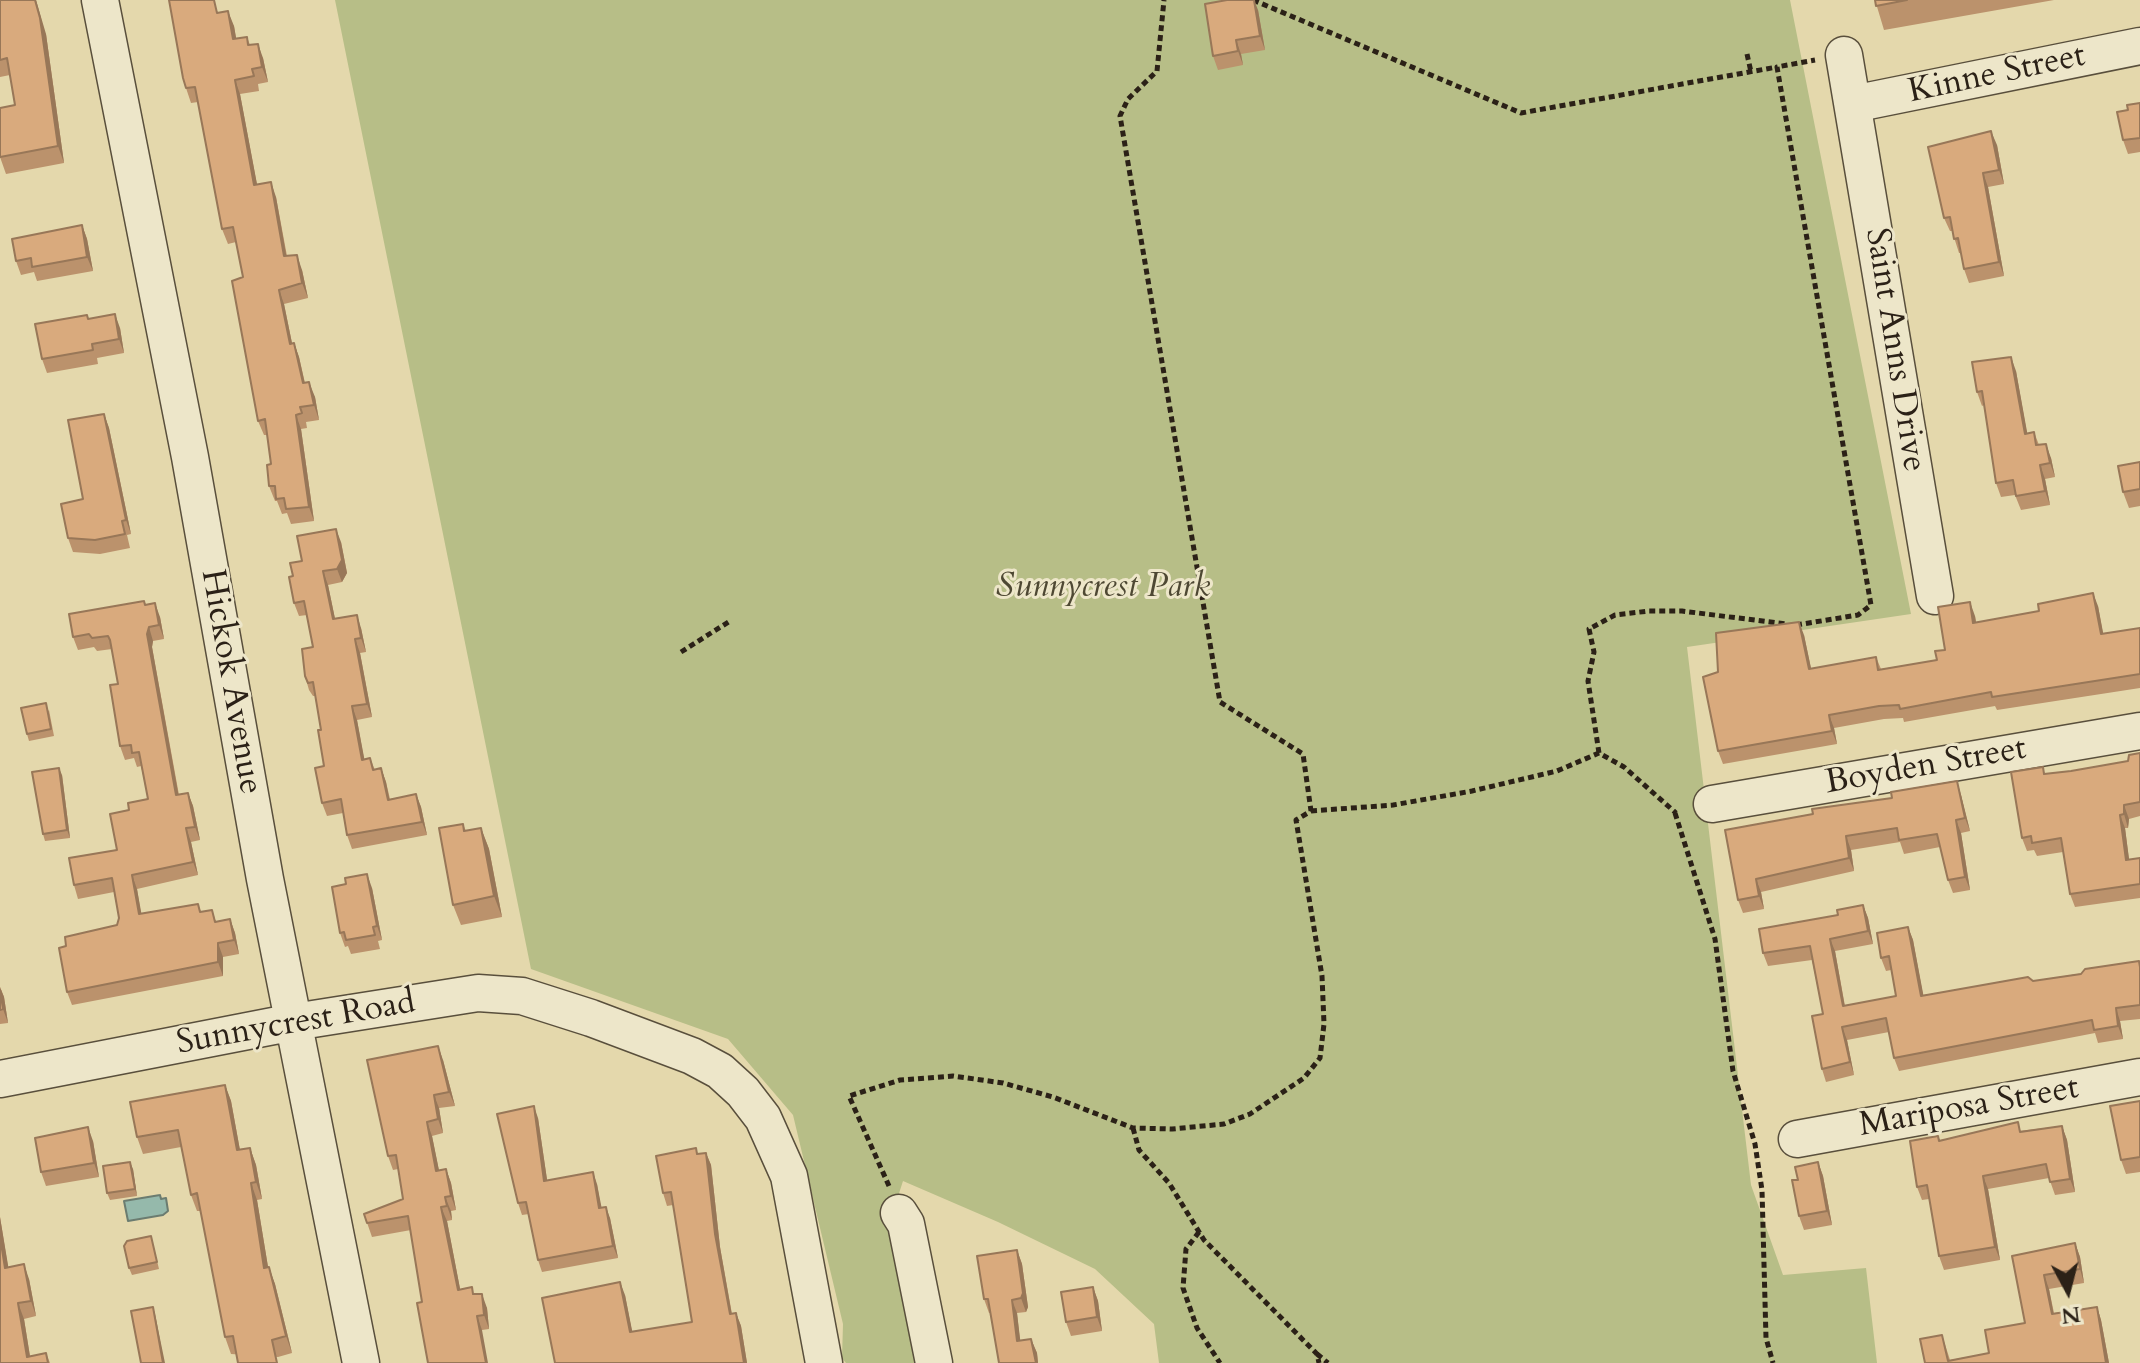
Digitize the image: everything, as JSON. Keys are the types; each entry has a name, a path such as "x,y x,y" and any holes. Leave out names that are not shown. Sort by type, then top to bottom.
{"street":[{"name":"Hickok Avenue","path":"100,0 190,457 294,1022 361,1363"},
{"name":"Kinne Street","path":"1853,104 2140,46"},
{"name":"Saint Anns Drive","path":"1844,55 1935,596"},
{"name":"Boyden Street","path":"1712,804 2140,731"},
{"name":"Sunnycrest Road","path":"0,1079 294,1022 478,993 522,996 591,1018 692,1056 720,1071 743,1092 763,1118 789,1176 824,1363"},
{"name":"Mariposa Street","path":"1797,1139 2140,1077"},
{"path":"899,1213 906,1224 934,1363"}],"path":[{"path":"1164,0 1157,71 1128,99 1120,116 1220,702 1303,754 1311,811"},
{"path":"1253,0 1521,113 1844,55"},
{"path":"1747,54 1751,72"},
{"path":"1599,753 1588,681 1594,652 1589,629 1615,615 1682,611 1807,626 1858,615 1871,605 1777,67"},
{"path":"681,652 730,621"},
{"path":"879,1159 849,1096 900,1080 953,1076 1003,1083 1053,1097 1133,1128 1224,1124 1250,1114 1304,1078 1320,1058 1324,1024 1322,976 1296,820 1311,811 1393,805 1472,791 1557,771 1599,753"},
{"path":"1599,753 1624,767 1675,813 1715,939 1733,1071 1755,1144 1762,1190 1766,1338 1773,1363"},
{"path":"1675,813 1712,804"},
{"path":"1133,1128 1139,1150 1169,1183 1199,1232 1328,1363"},
{"path":"1199,1232 1186,1249 1183,1288 1197,1328 1220,1363"},
{"path":"1317,1354 1319,1363"}],"green space":[{"name":"Sunnycrest Park","path":"335,0 1790,0 1911,614 1687,647 1751,1185 1783,1275 1866,1268 1877,1363 1159,1363 1154,1324 1095,1269 903,1181 892,1215 919,1363 846,1363 842,1358 843,1324 793,1115 728,1039 531,969"}],"shaded area":[{"path":"160,1195 161,1199 166,1198 168,1211 163,1215 128,1221 124,1201"}],"building":[{"path":"0,0 35,0 58,146 0,157 0,108 15,105 7,58 0,60"},
{"path":"169,0 214,0 217,13 228,11 233,39 247,37 248,45 258,44 262,67 252,69 254,76 235,80 254,185 271,182 284,256 297,255 302,283 279,290 290,344 294,343 303,383 309,382 314,405 300,407 302,413 296,415 309,507 286,509 284,498 276,499 275,486 269,486 267,465 271,464 265,419 258,421 232,281 243,277 233,227 222,229 195,87 186,88 183,78"},
{"path":"1254,0 1260,36 1236,40 1238,51 1213,56 1205,4"},
{"path":"1875,0 1907,0 1876,6"},
{"path":"2140,103 2140,138 2123,140 2117,112 2128,110 2127,105"},
{"path":"1991,131 1999,170 1983,173 1999,262 1964,269 1950,217 1944,218 1928,147"},
{"path":"82,225 87,257 32,267 31,258 16,261 12,239"},
{"path":"115,314 119,339 92,344 93,350 42,359 35,324 87,315 88,319"},
{"path":"2011,357 2025,434 2034,432 2036,445 2046,444 2050,463 2040,465 2045,491 2016,496 2013,480 1996,483 1982,391 1977,392 1972,362"},
{"path":"104,414 126,520 122,521 125,534 95,540 68,538 61,504 83,499 68,420"},
{"path":"2140,462 2140,489 2123,492 2118,466"},
{"path":"336,529 342,560 337,569 323,571 333,619 357,615 361,638 355,639 367,704 352,706 362,760 370,758 373,770 381,768 388,800 416,794 422,822 347,835 341,799 322,803 315,768 324,766 318,730 321,730 313,682 308,683 305,676 302,649 313,647 304,601 294,603 289,577 293,576 290,563 302,561 297,536"},
{"path":"2093,593 2101,634 2140,628 2140,674 1992,697 1991,692 1900,709 1899,705 1879,706 1829,715 1832,731 1718,751 1703,677 1718,672 1716,633 1799,622 1809,669 1876,657 1878,670 1937,660 1935,651 1945,650 1938,607 1970,602 1973,623 2039,611 2038,604"},
{"path":"144,601 145,605 155,603 159,625 149,627 147,634 176,795 188,793 195,827 186,828 193,862 132,875 139,914 198,904 200,912 212,910 215,922 230,919 234,940 218,943 218,962 67,992 59,948 66,946 65,937 117,925 119,918 112,878 74,885 69,858 117,850 110,814 129,810 128,803 148,799 139,752 132,753 131,745 120,746 110,685 118,684 110,640 108,636 92,638 89,634 73,637 69,614"},
{"path":"46,703 51,729 27,734 21,708"},
{"path":"2140,753 2140,802 2124,805 2124,814 2120,815 2126,860 2140,858 2140,884 2070,894 2061,838 2032,843 2031,836 2022,838 2011,772 2043,767 2044,774 2071,771 2128,761 2129,755"},
{"path":"59,768 67,830 43,834 32,772"},
{"path":"1957,781 1965,818 1956,820 1965,877 1948,880 1937,834 1899,840 1897,828 1846,836 1849,858 1756,879 1759,896 1738,900 1725,830 1813,814 1812,809 1892,798 1891,792"},
{"path":"463,824 464,831 481,828 494,896 453,905 439,828"},
{"path":"367,874 377,926 373,927 375,935 346,940 344,932 340,933 332,887 346,884 345,878"},
{"path":"1863,905 1868,931 1830,939 1843,1006 1896,996 1889,956 1881,958 1877,933 1908,927 1921,996 2028,977 2033,981 2081,974 2085,969 2139,961 2140,1005 2116,1008 2118,1026 2094,1030 2092,1020 1894,1058 1886,1018 1842,1027 1850,1062 1822,1069 1812,1016 1823,1014 1810,946 1763,953 1759,929 1838,915 1837,910"},
{"path":"438,1046 449,1092 434,1095 438,1119 427,1122 436,1171 446,1169 451,1196 445,1197 447,1206 441,1207 458,1290 472,1287 473,1294 482,1294 484,1315 477,1316 486,1363 428,1363 417,1303 422,1302 408,1216 367,1223 364,1214 403,1199 396,1155 388,1156 367,1060"},
{"path":"225,1085 237,1150 250,1148 256,1182 251,1183 264,1268 269,1267 286,1336 272,1340 277,1363 238,1363 233,1336 225,1337 197,1193 191,1195 178,1130 137,1137 130,1102"},
{"path":"2140,1101 2140,1157 2121,1160 2110,1106"},
{"path":"534,1106 544,1181 593,1172 599,1208 606,1207 613,1246 538,1260 526,1202 518,1203 497,1114"},
{"path":"2018,1122 2020,1132 2062,1126 2070,1179 2050,1182 2046,1164 1983,1176 1995,1247 1939,1256 1927,1185 1917,1187 1910,1141 1938,1136 1939,1141"},
{"path":"88,1127 94,1163 41,1172 35,1138"},
{"path":"696,1148 697,1154 706,1153 715,1234 730,1314 736,1313 744,1363 555,1363 542,1298 620,1282 630,1332 692,1322 671,1192 663,1193 656,1156"},
{"path":"130,1162 135,1189 107,1193 103,1166"},
{"path":"1818,1162 1827,1211 1799,1216 1792,1180 1798,1180 1795,1167"},
{"path":"151,1236 157,1262 129,1268 124,1246 127,1241"},
{"path":"0,1237 5,1268 24,1264 31,1301 18,1303 27,1357 46,1353 48,1363 0,1363"},
{"path":"2075,1243 2080,1269 2044,1275 2052,1314 2097,1307 2106,1363 1925,1363 1920,1339 1942,1335 1948,1361 1989,1353 1985,1330 2025,1323 2012,1256"},
{"path":"1017,1250 1023,1293 1021,1298 1012,1300 1017,1341 1031,1339 1036,1363 999,1363 988,1299 984,1299 977,1256"},
{"path":"1093,1287 1097,1317 1066,1322 1061,1292"},
{"path":"153,1307 163,1363 141,1363 131,1311"}]}
